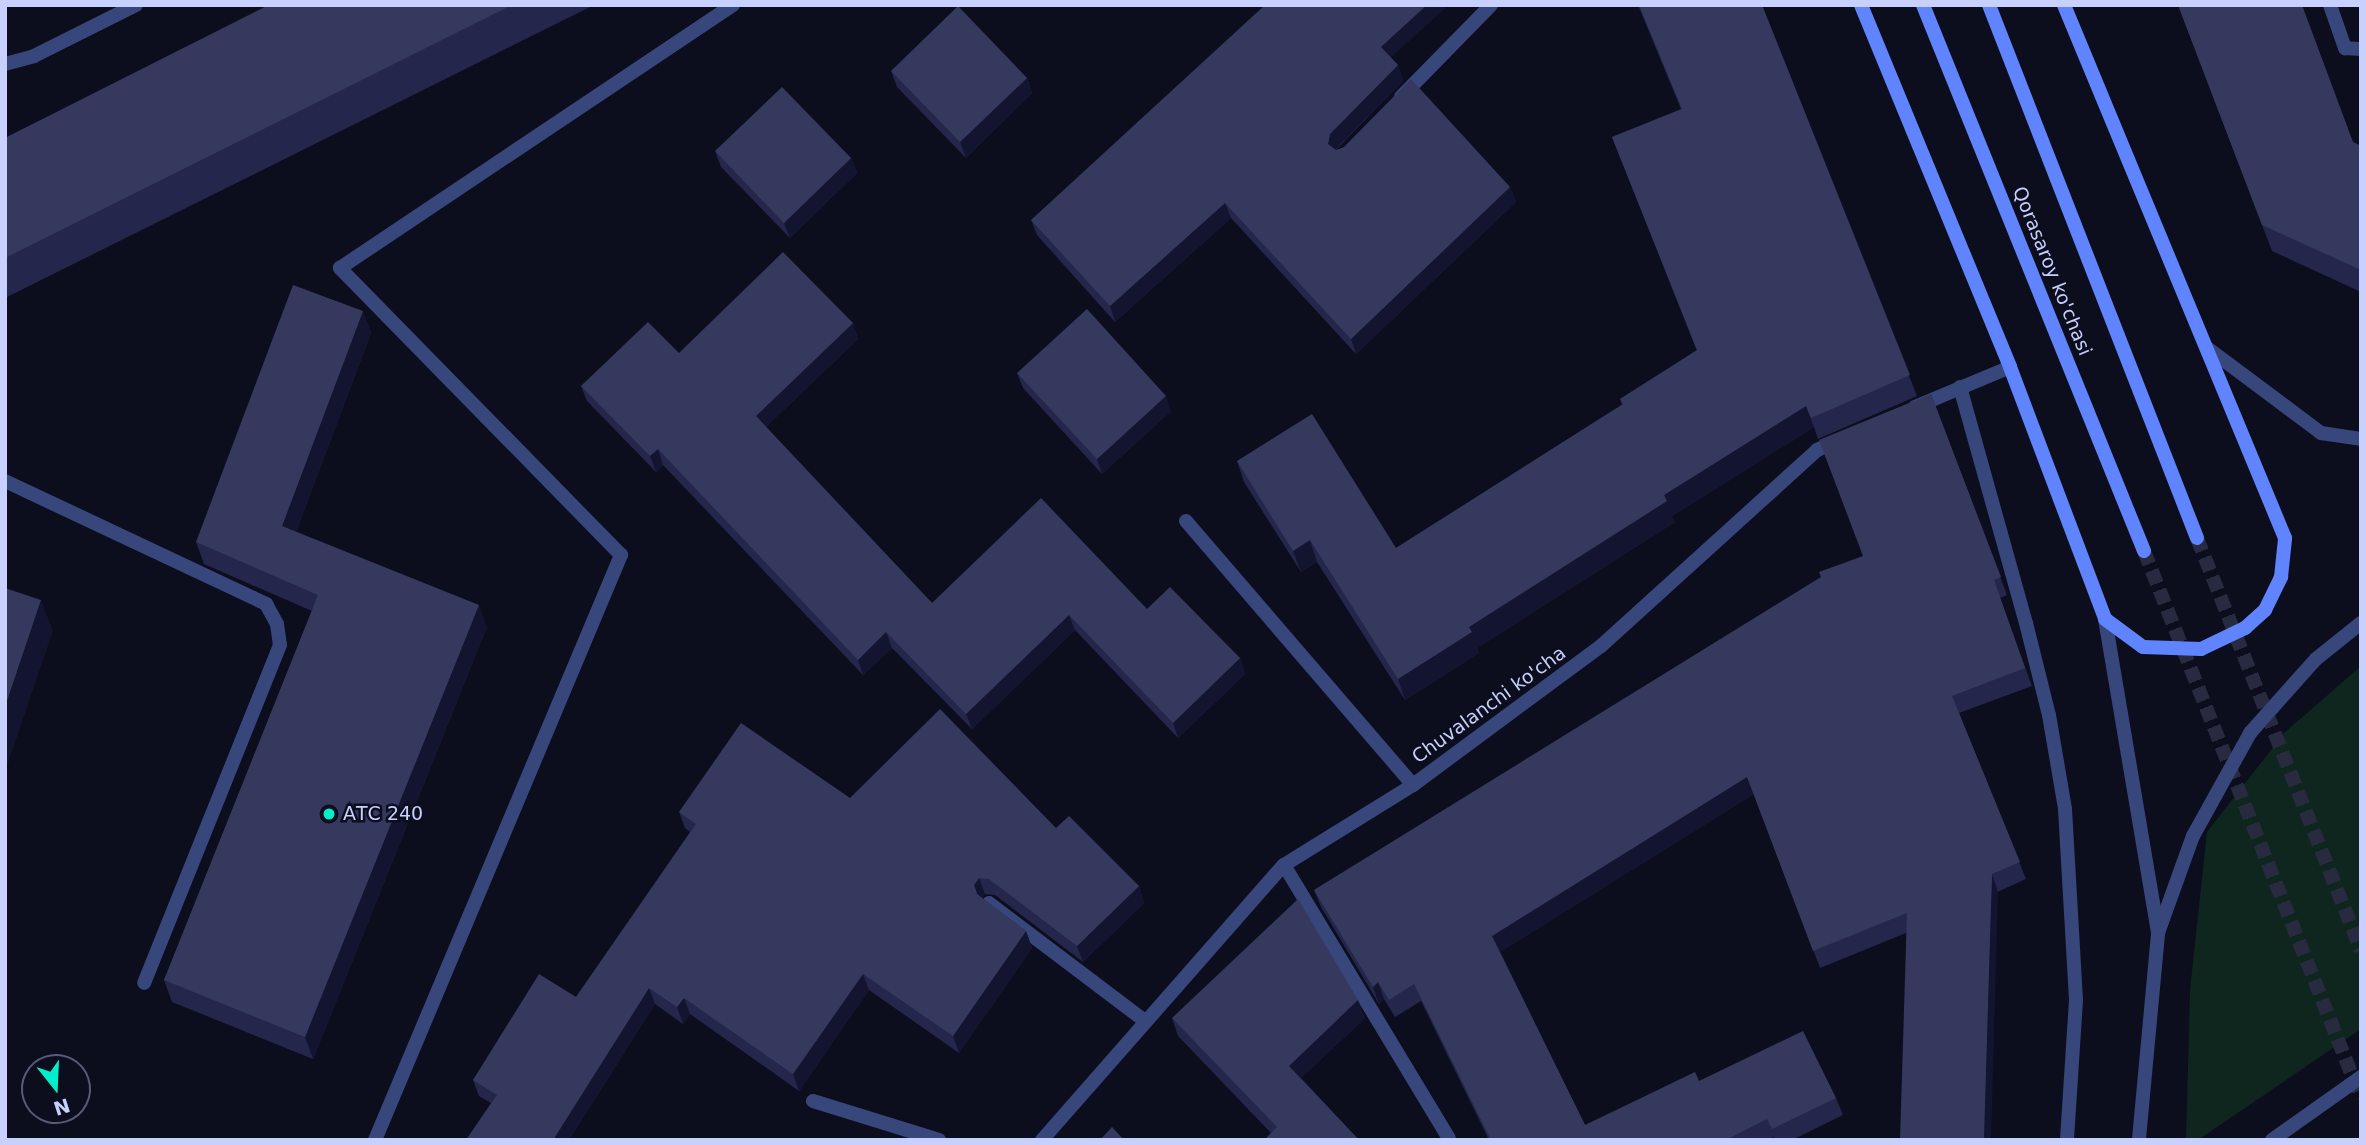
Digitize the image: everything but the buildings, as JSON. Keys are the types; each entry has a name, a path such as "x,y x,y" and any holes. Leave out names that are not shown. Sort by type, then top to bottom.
{"main road":[{"path":"1861,5 2010,367 2105,619 2143,647 2201,649 2255,621 2281,577 2285,538 2064,5"},
{"name":"Qorasaroy ko'chasi","path":"1923,5 2144,551"},
{"name":"Qorasaroy ko'chasi","path":"1989,5 2197,538"}],"street":[{"path":"5,64 34,56 136,5"},
{"path":"375,1140 621,555 340,268 733,5"},
{"path":"1389,109 1491,5"},
{"path":"2330,5 2345,48 2361,49"},
{"path":"2206,347 2320,433 2361,439"},
{"path":"1901,413 2010,367"},
{"path":"1960,387 2049,715 2065,809 2076,1000 2067,1140"},
{"name":"Chuvalanchi ko'cha","path":"1042,1140 1284,865 1413,785 1601,646 1817,450 1853,434"},
{"path":"5,481 266,604 277,624 280,645 144,983"},
{"path":"1186,521 1413,785"},
{"path":"2105,619 2158,934"},
{"path":"2139,1140 2158,934 2193,836 2250,733 2316,659 2361,623"},
{"path":"1284,865 1449,1138"},
{"path":"989,902 1145,1021"},
{"path":"2272,1140 2361,1077"},
{"path":"813,1101 939,1140"}],"green space":[{"path":"2361,666 2361,1029 2198,1140 2186,1140 2190,990 2207,832 2285,732"}],"tunnel":[{"path":"2197,538 2361,951"},
{"path":"2144,551 2361,1098"}],"place":[{"name":"АТС 240","path":"329,814"}]}
